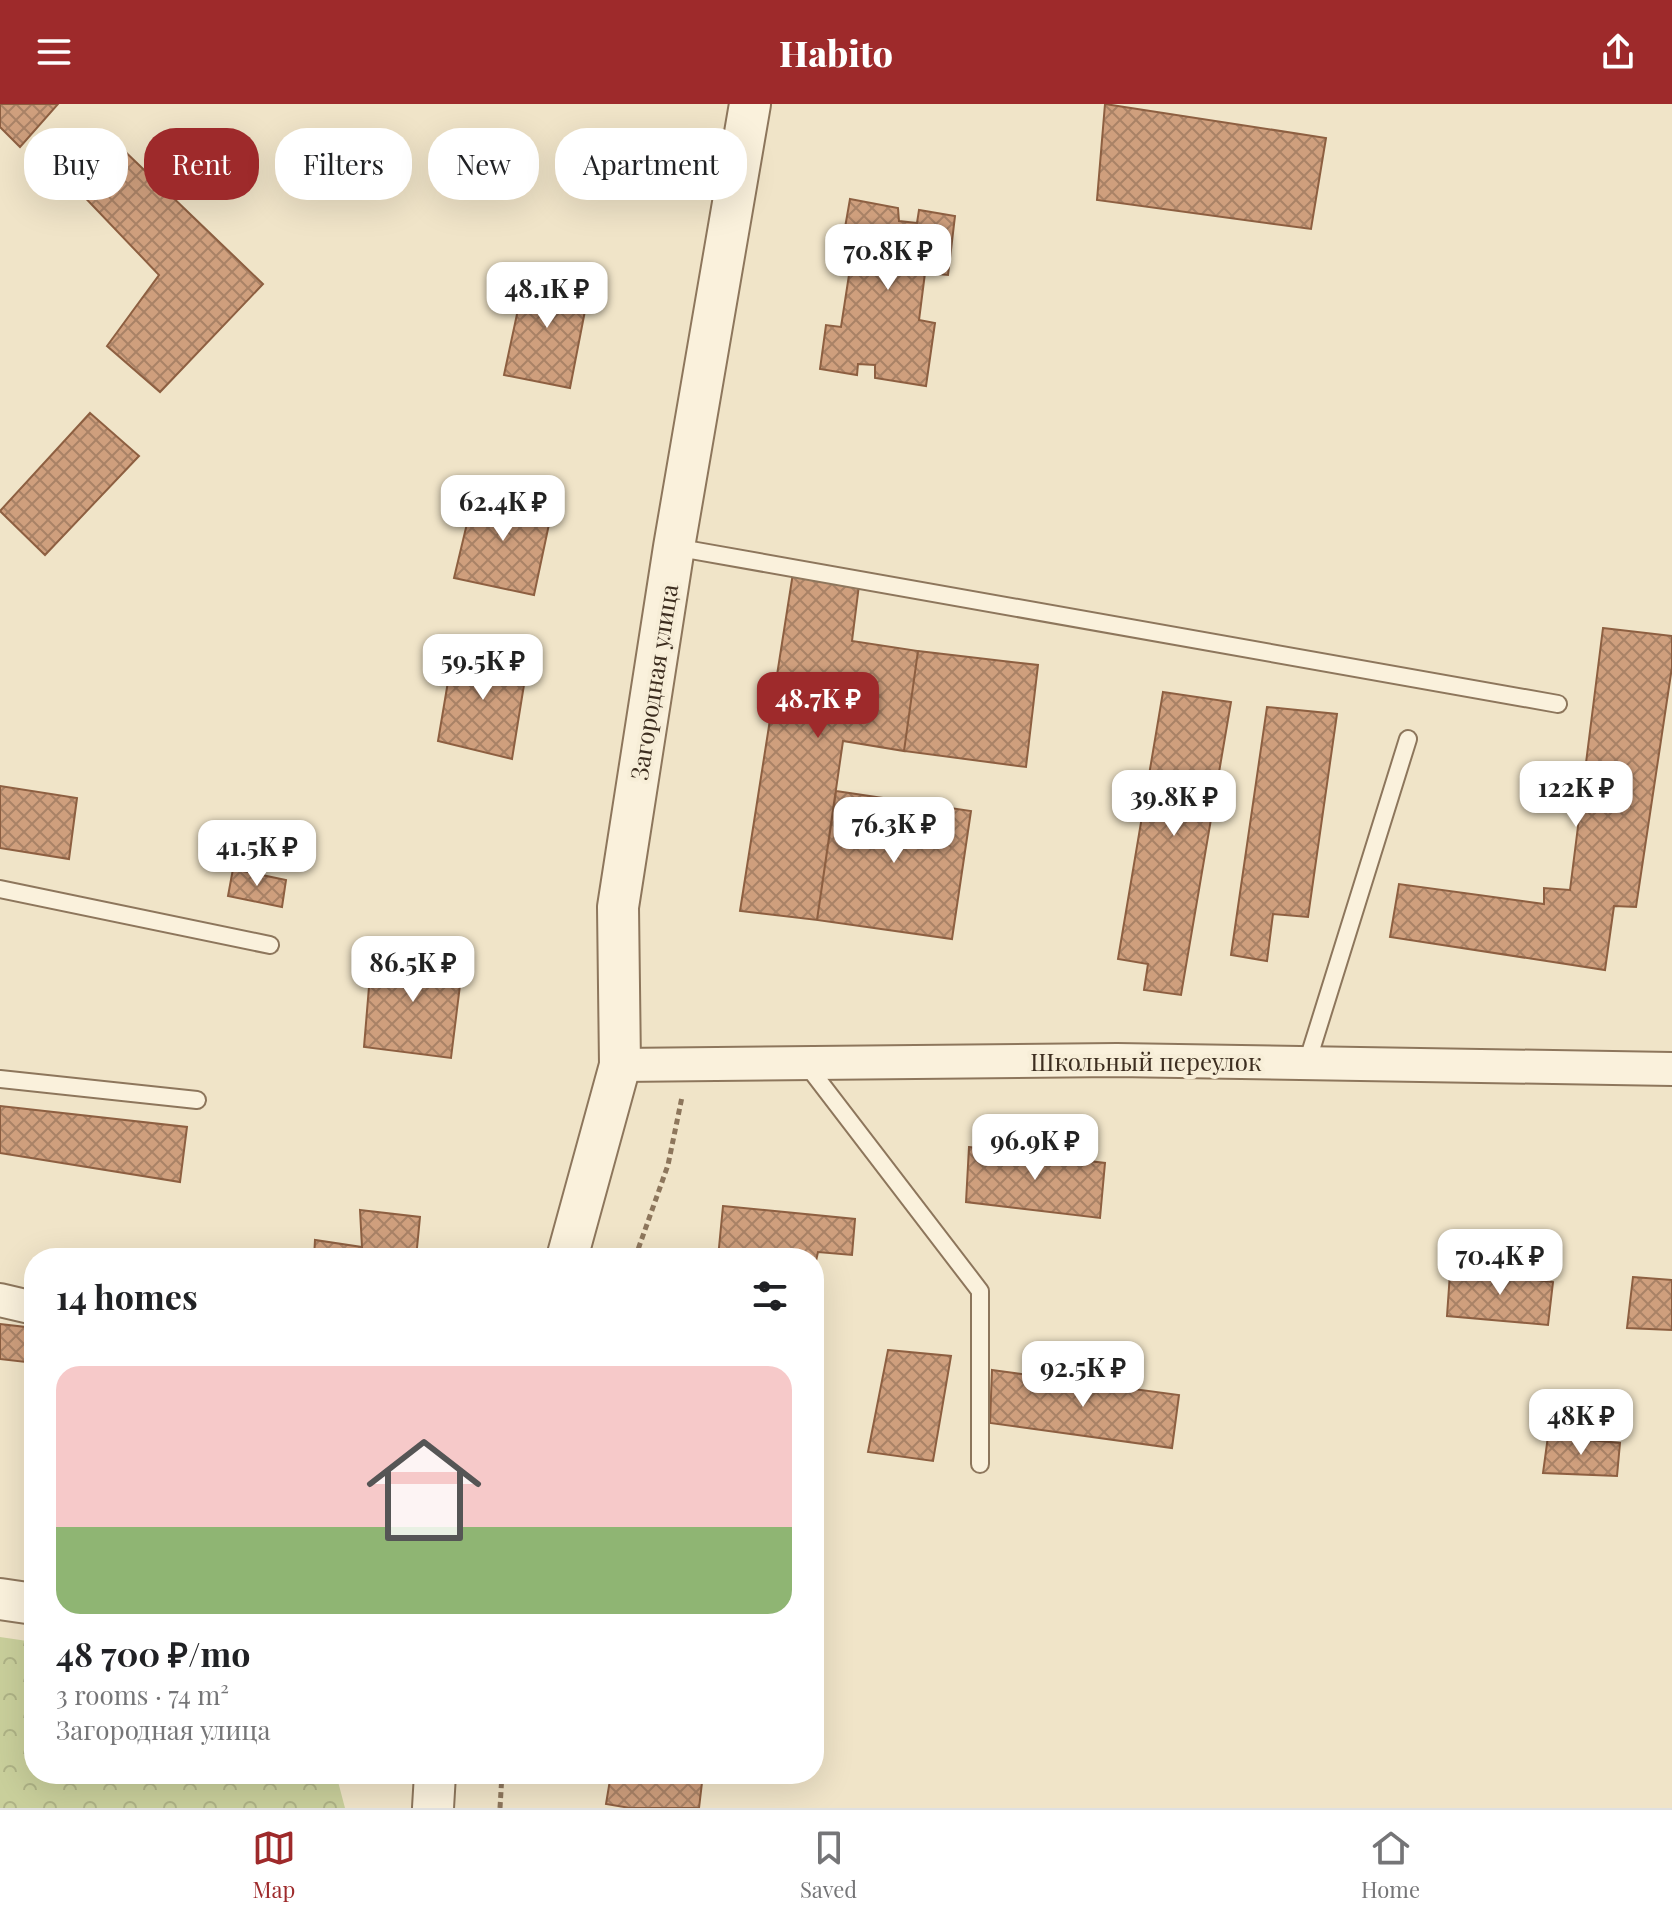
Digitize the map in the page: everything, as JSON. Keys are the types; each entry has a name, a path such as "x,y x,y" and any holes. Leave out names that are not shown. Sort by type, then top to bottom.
{"street":[{"name":"Загородная улица","path":"570,1248 620,1065 618,907 674,547 750,104"},
{"name":"Школьный переулок","path":"620,1065 1117,1060 1672,1069"},
{"path":"0,1300 24,1306"},
{"path":"0,1599 24,1603"},
{"path":"433,1808 434,1784"}],"lane":[{"path":"674,547 1558,704"},
{"path":"1307,1063 1408,739"},
{"path":"0,889 270,945"},
{"path":"805,1063 980,1291 980,1464"},
{"path":"0,1079 197,1100"}],"path":[{"path":"639,1248 668,1165 688,1064"},
{"path":"500,1808 501,1784"}],"green space":[{"path":"0,1637 24,1641 24,1784 339,1784 345,1808 0,1808"}],"building":[{"path":"0,104 58,104 37,128 24,128 24,142 20,147 0,127"},
{"path":"1105,104 1326,138 1311,229 1097,200"},
{"path":"128,154 144,170 144,200 175,200 263,284 160,392 107,346 159,275 87,200 128,200"},
{"path":"850,199 898,208 899,221 917,223 919,210 955,216 948,275 925,273 919,320 935,323 926,386 875,378 875,365 858,364 857,375 820,369 826,325 841,327 851,262 839,262"},
{"path":"526,272 590,285 570,388 504,375"},
{"path":"90,413 139,456 45,555 0,511"},
{"path":"475,490 552,510 534,595 454,578"},
{"path":"793,573 859,585 852,641 918,651 904,751 843,741 817,920 740,911"},
{"path":"1603,628 1672,636 1672,667 1636,907 1614,906 1605,970 1390,937 1399,884 1544,904 1544,888 1570,890"},
{"path":"454,646 528,660 512,759 438,741"},
{"path":"918,651 1038,665 1026,767 904,751"},
{"path":"1163,692 1231,702 1181,995 1144,990 1148,964 1118,959"},
{"path":"1267,707 1337,714 1308,917 1273,914 1267,961 1231,955"},
{"path":"0,786 77,798 69,859 0,848"},
{"path":"836,791 971,811 952,939 817,920"},
{"path":"233,869 286,880 282,907 228,896"},
{"path":"372,951 463,961 451,1058 364,1047"},
{"path":"0,1106 187,1127 180,1182 0,1153"},
{"path":"969,1147 1105,1163 1100,1218 966,1202"},
{"path":"723,1206 855,1219 852,1255 824,1253 824,1248 719,1248"},
{"path":"360,1210 420,1217 417,1248 315,1248 315,1240 362,1247"},
{"path":"1504,1258 1514,1267 1513,1277 1553,1282 1548,1325 1447,1316 1450,1273 1491,1275 1496,1262"},
{"path":"1633,1277 1672,1280 1672,1330 1627,1328"},
{"path":"0,1324 24,1327 24,1362 0,1359"},
{"path":"888,1350 951,1356 933,1461 868,1452"},
{"path":"992,1370 1179,1395 1172,1448 990,1423"},
{"path":"1548,1436 1620,1443 1617,1476 1543,1473"},
{"path":"609,1784 702,1784 699,1808 630,1808 606,1804"}]}
